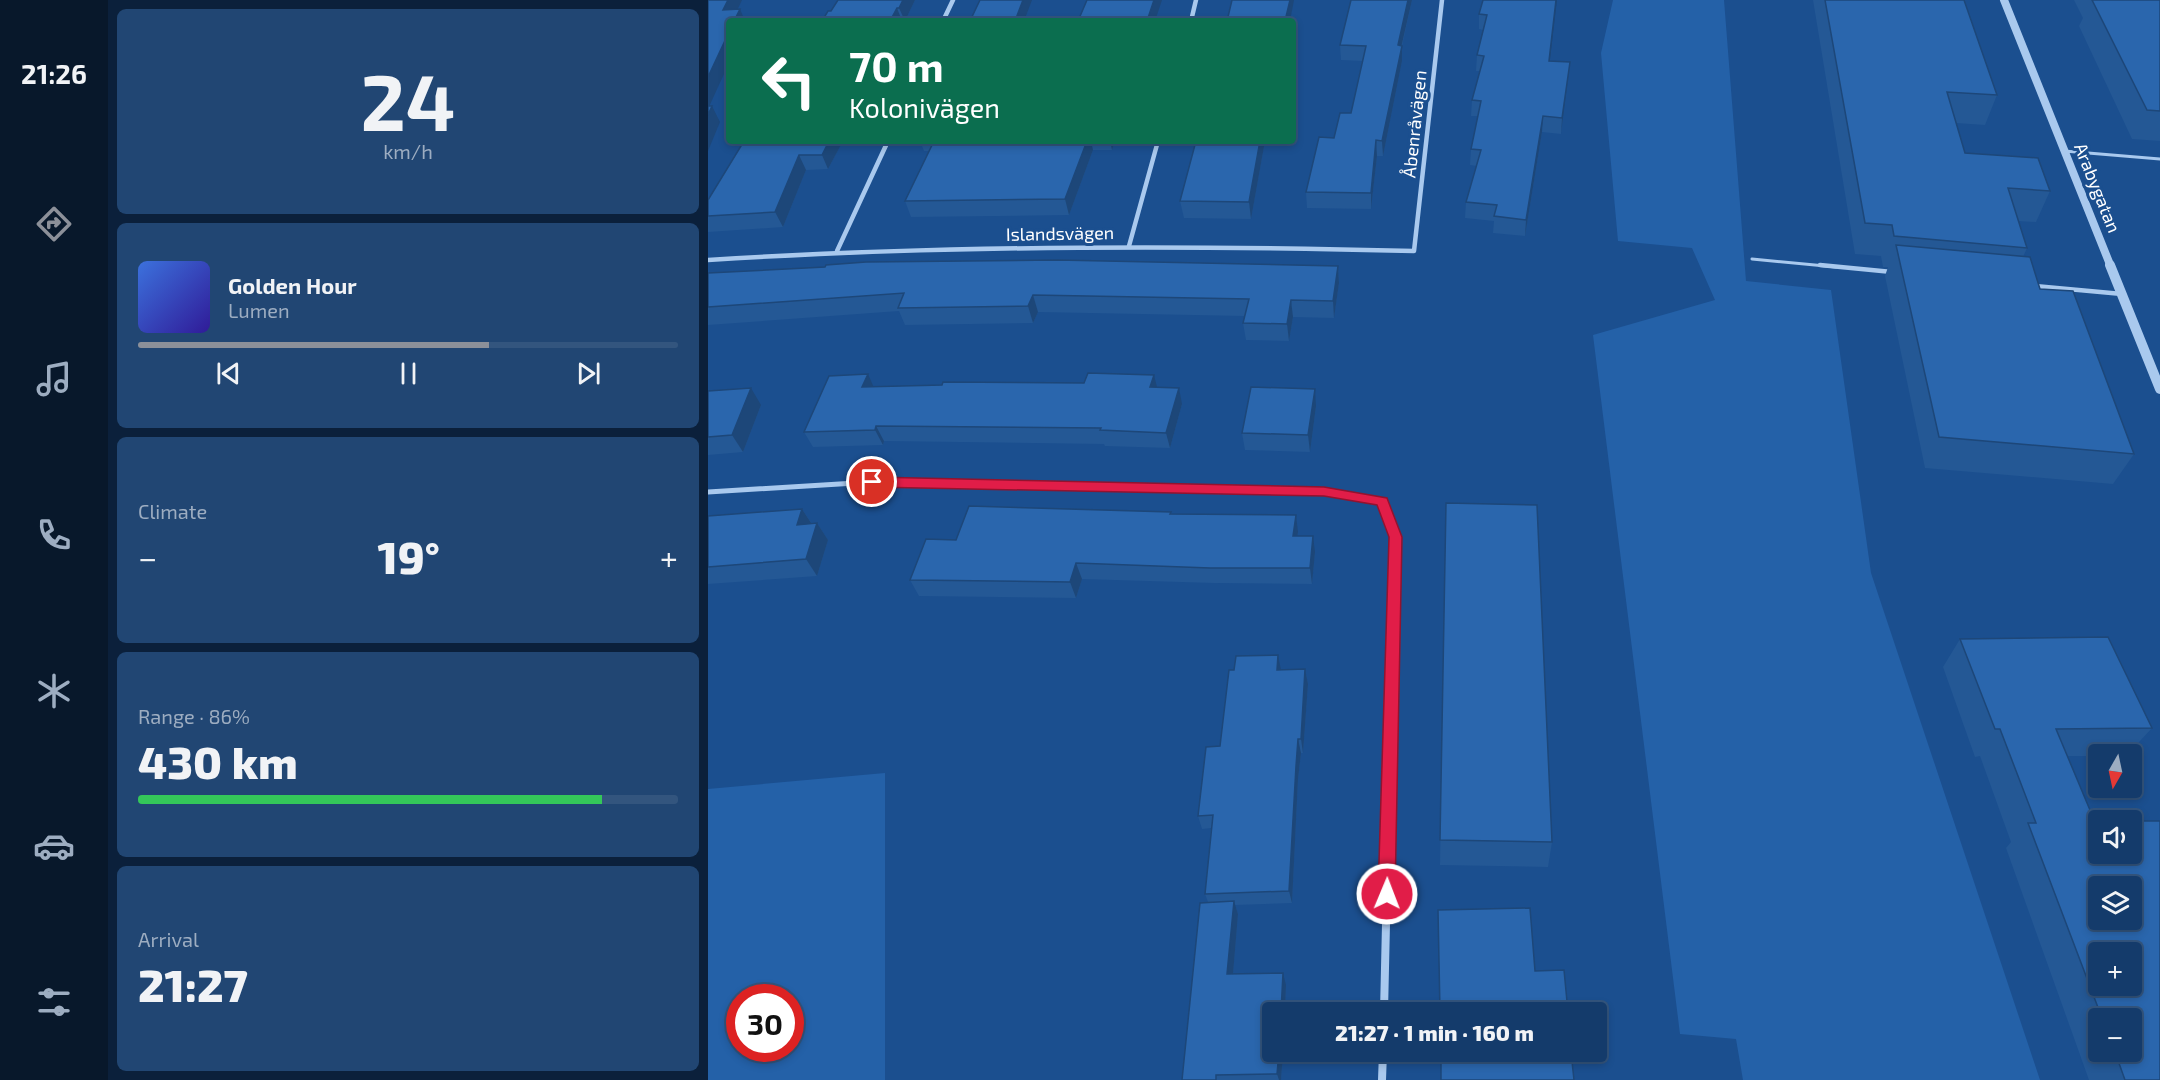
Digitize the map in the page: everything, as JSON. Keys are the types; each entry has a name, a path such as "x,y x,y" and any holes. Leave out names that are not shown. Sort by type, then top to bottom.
{"street":[{"path":"944,18 953,0"},
{"path":"1192,18 1196,0"},
{"name":"Åbenråvägen","path":"1414,251 1442,0"},
{"name":"Arabygatan","path":"2004,0 2160,389"},
{"path":"837,251 887,144"},
{"path":"1129,246 1157,144"},
{"name":"Islandsvägen","path":"708,260 837,251 1129,246 1414,251"},
{"path":"708,492 872,482 1324,491 1382,501 1395,537 1384,1002"},
{"path":"1382,1080 1383,1062"}],"lane":[{"path":"2064,151 2160,159"},
{"path":"1752,259 1903,273"},
{"path":"2030,285 2122,294"}],"shaded area":[{"path":"1613,0 1724,0 1746,281 1831,290 1871,573 2040,1080 1743,1080 1736,1039 1680,1034 1593,335 1715,300 1692,248 1618,241 1601,53"},
{"path":"885,773 885,1080 708,1080 708,789"}],"building":[{"path":"708,0 728,0 723,10 740,9 736,18 726,18 726,38 708,77"},
{"path":"838,0 903,0 892,18 824,18 828,11 831,11"},
{"path":"980,0 1023,0 1016,18 971,18"},
{"path":"1087,0 1154,0 1148,18 1079,18"},
{"path":"1232,0 1290,0 1286,18 1228,18"},
{"path":"1351,0 1408,0 1398,45 1402,46 1382,141 1376,140 1371,193 1306,192 1319,137 1334,138 1340,113 1351,113 1366,46 1340,45"},
{"path":"1483,0 1556,0 1549,61 1570,62 1562,118 1543,116 1526,220 1494,216 1497,205 1466,202 1481,150 1471,149 1481,101 1472,100 1484,56 1477,55 1487,15 1479,14"},
{"path":"1825,0 1964,0 1997,95 1947,92 1965,153 2038,158 2050,191 2008,188 2027,248 1894,236 1892,225 1865,223"},
{"path":"2092,0 2160,0 2160,111 2147,110"},
{"path":"742,144 828,144 822,155 799,155 775,212 708,216 708,200"},
{"path":"933,144 1086,144 1065,199 905,201"},
{"path":"1195,144 1259,144 1249,202 1180,201"},
{"path":"1896,245 2030,257 2040,289 2073,291 2134,454 1939,437"},
{"path":"1057,260 1338,266 1333,301 1291,300 1287,324 1243,323 1249,299 1033,295 1028,306 898,308 904,293 708,307 708,273 825,267 826,265 866,262"},
{"path":"1088,373 1154,375 1150,387 1179,388 1166,433 1100,430 1101,428 876,426 875,430 804,432 829,376 868,374 862,387 942,385 943,382 1084,383"},
{"path":"1251,387 1315,389 1308,435 1242,433"},
{"path":"751,388 732,435 708,437 708,391"},
{"path":"1446,503 1537,505 1552,842 1440,840"},
{"path":"969,506 1171,512 1170,514 1296,515 1293,536 1313,536 1310,568 1210,568 1076,563 1070,582 910,580 926,539 956,540"},
{"path":"802,509 797,525 817,523 806,559 708,567 708,516"},
{"path":"2108,637 2152,728 2056,729 2090,810 2088,810 2088,864 2142,864 2142,821 2160,821 2160,1080 2125,1080 2119,1062 2142,1062 2142,1008 2098,1008 2094,996 2142,996 2142,942 2088,942 2088,981 2028,823 2036,823 2000,729 1995,729 1960,639"},
{"path":"1278,655 1277,670 1305,669 1301,739 1298,739 1296,766 1289,891 1205,894 1213,815 1198,816 1206,747 1220,746 1229,670 1234,670 1236,656"},
{"path":"1234,901 1227,974 1283,973 1282,1002 1262,1002 1262,1062 1278,1062 1277,1074 1216,1075 1216,1080 1182,1080 1200,903"},
{"path":"1530,908 1535,971 1564,970 1567,1002 1440,1002 1438,910"},
{"path":"1441,1062 1572,1062 1574,1080 1441,1080"}],"route":[{"path":"872,482 1324,491 1382,501 1395,537 1387,894"}]}
